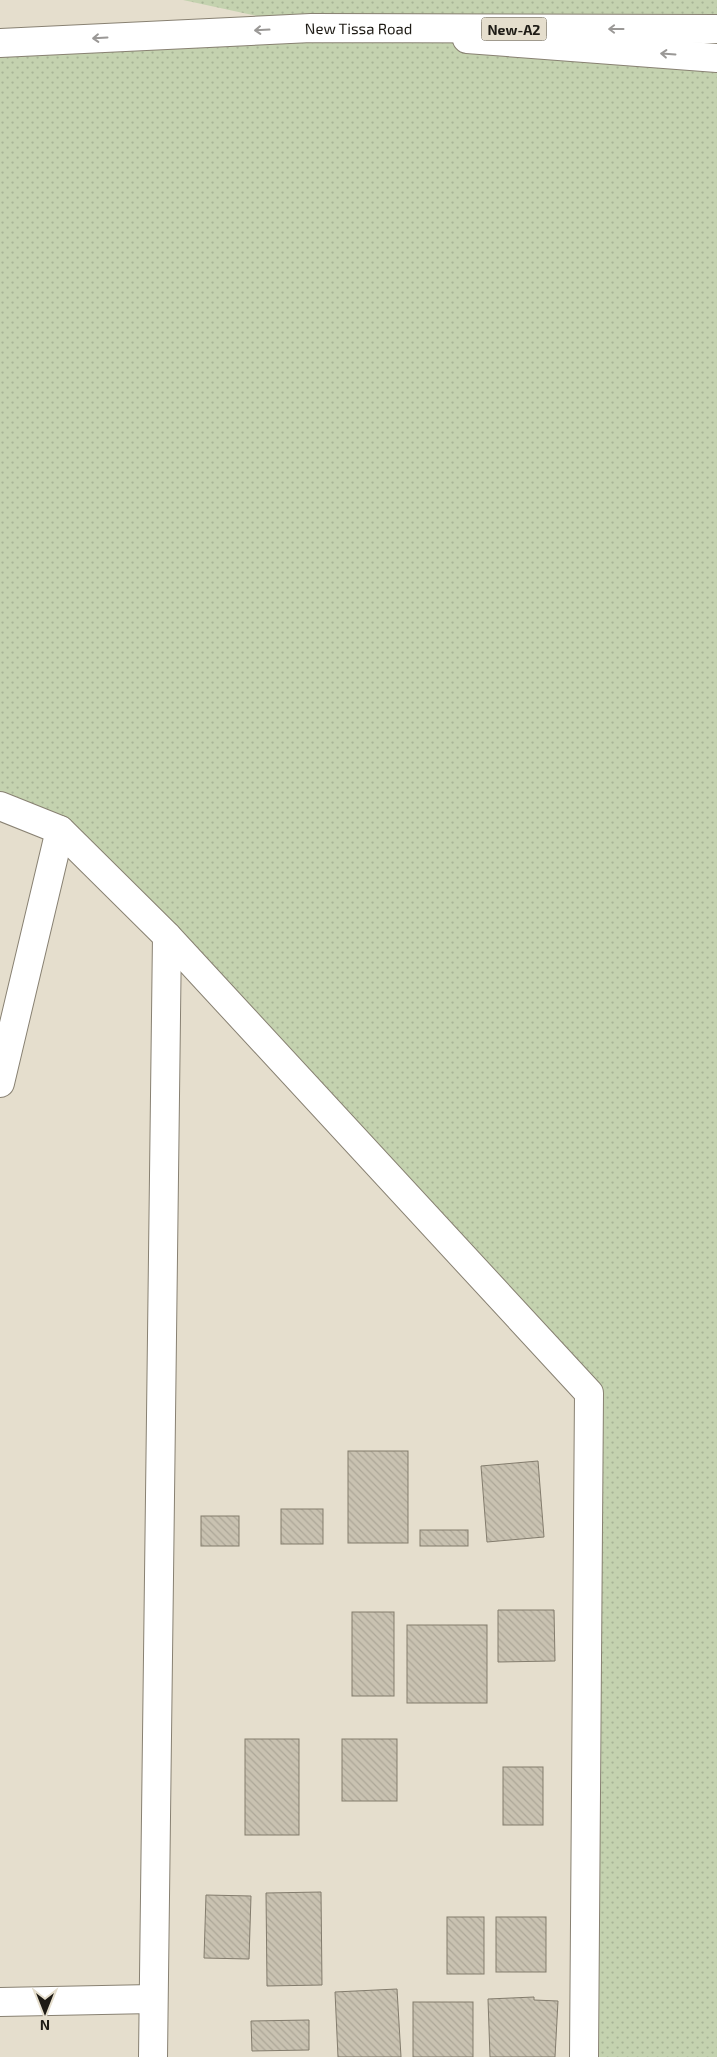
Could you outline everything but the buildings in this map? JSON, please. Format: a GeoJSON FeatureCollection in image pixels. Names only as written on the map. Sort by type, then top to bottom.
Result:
{"type":"FeatureCollection","features":[{"type":"Feature","properties":{"kind":"main road","name":"New Tissa Road"},"geometry":{"type":"LineString","coordinates":[[0,43],[311,28],[717,30]]}},
{"type":"Feature","properties":{"kind":"main road"},"geometry":{"type":"LineString","coordinates":[[311,28],[717,58]]}},
{"type":"Feature","properties":{"kind":"main road"},"geometry":{"type":"LineString","coordinates":[[0,806],[60,830],[167,936],[589,1393],[584,2057]]}},
{"type":"Feature","properties":{"kind":"main road"},"geometry":{"type":"LineString","coordinates":[[0,1083],[60,830]]}},
{"type":"Feature","properties":{"kind":"main road"},"geometry":{"type":"LineString","coordinates":[[153,2057],[167,936]]}},
{"type":"Feature","properties":{"kind":"main road"},"geometry":{"type":"LineString","coordinates":[[0,2002],[153,1999]]}},
{"type":"Feature","properties":{"kind":"green space"},"geometry":{"type":"Polygon","coordinates":[[[183,0],[717,0],[717,2057],[584,2057],[589,1393],[60,830],[0,806],[0,43],[308,27],[183,0]]]}}]}
